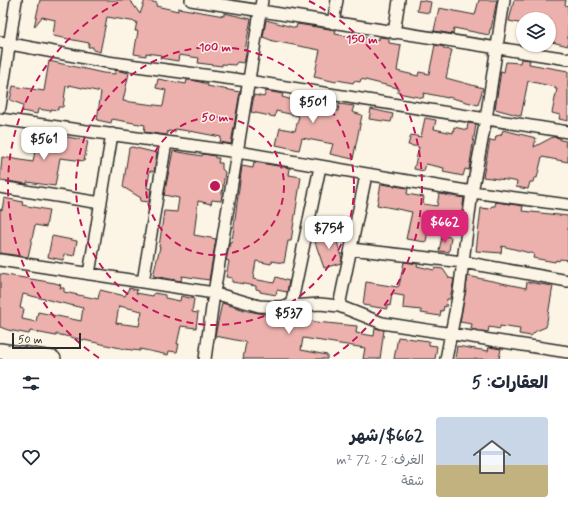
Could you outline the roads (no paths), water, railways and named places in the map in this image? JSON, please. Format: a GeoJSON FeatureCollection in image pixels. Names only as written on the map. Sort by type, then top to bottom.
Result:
{"type":"FeatureCollection","features":[{"type":"Feature","properties":{"kind":"main road"},"geometry":{"type":"LineString","coordinates":[[0,351],[53,359]]}},
{"type":"Feature","properties":{"kind":"street"},"geometry":{"type":"LineString","coordinates":[[0,107],[5,42],[16,0]]}},
{"type":"Feature","properties":{"kind":"street"},"geometry":{"type":"LineString","coordinates":[[191,0],[394,33],[568,59]]}},
{"type":"Feature","properties":{"kind":"street"},"geometry":{"type":"LineString","coordinates":[[204,359],[262,0]]}},
{"type":"Feature","properties":{"kind":"street"},"geometry":{"type":"LineString","coordinates":[[333,23],[337,0]]}},
{"type":"Feature","properties":{"kind":"street"},"geometry":{"type":"LineString","coordinates":[[394,33],[399,0]]}},
{"type":"Feature","properties":{"kind":"street"},"geometry":{"type":"LineString","coordinates":[[446,359],[463,262],[472,192],[486,119],[504,0]]}},
{"type":"Feature","properties":{"kind":"street"},"geometry":{"type":"LineString","coordinates":[[5,42],[107,62],[248,81],[568,132]]}},
{"type":"Feature","properties":{"kind":"street"},"geometry":{"type":"LineString","coordinates":[[0,119],[238,152],[366,175],[472,192],[568,205]]}},
{"type":"Feature","properties":{"kind":"street"},"geometry":{"type":"LineString","coordinates":[[89,274],[112,134]]}},
{"type":"Feature","properties":{"kind":"street"},"geometry":{"type":"LineString","coordinates":[[143,282],[166,142]]}},
{"type":"Feature","properties":{"kind":"street"},"geometry":{"type":"LineString","coordinates":[[291,306],[320,167]]}},
{"type":"Feature","properties":{"kind":"street"},"geometry":{"type":"LineString","coordinates":[[339,306],[366,175]]}},
{"type":"Feature","properties":{"kind":"street"},"geometry":{"type":"LineString","coordinates":[[0,187],[101,203]]}},
{"type":"Feature","properties":{"kind":"street"},"geometry":{"type":"LineString","coordinates":[[309,225],[354,230]]}},
{"type":"Feature","properties":{"kind":"street"},"geometry":{"type":"LineString","coordinates":[[350,250],[463,262],[568,281]]}},
{"type":"Feature","properties":{"kind":"street"},"geometry":{"type":"LineString","coordinates":[[0,260],[214,293],[259,306],[320,304],[339,306],[382,324],[450,333],[568,352]]}}]}
